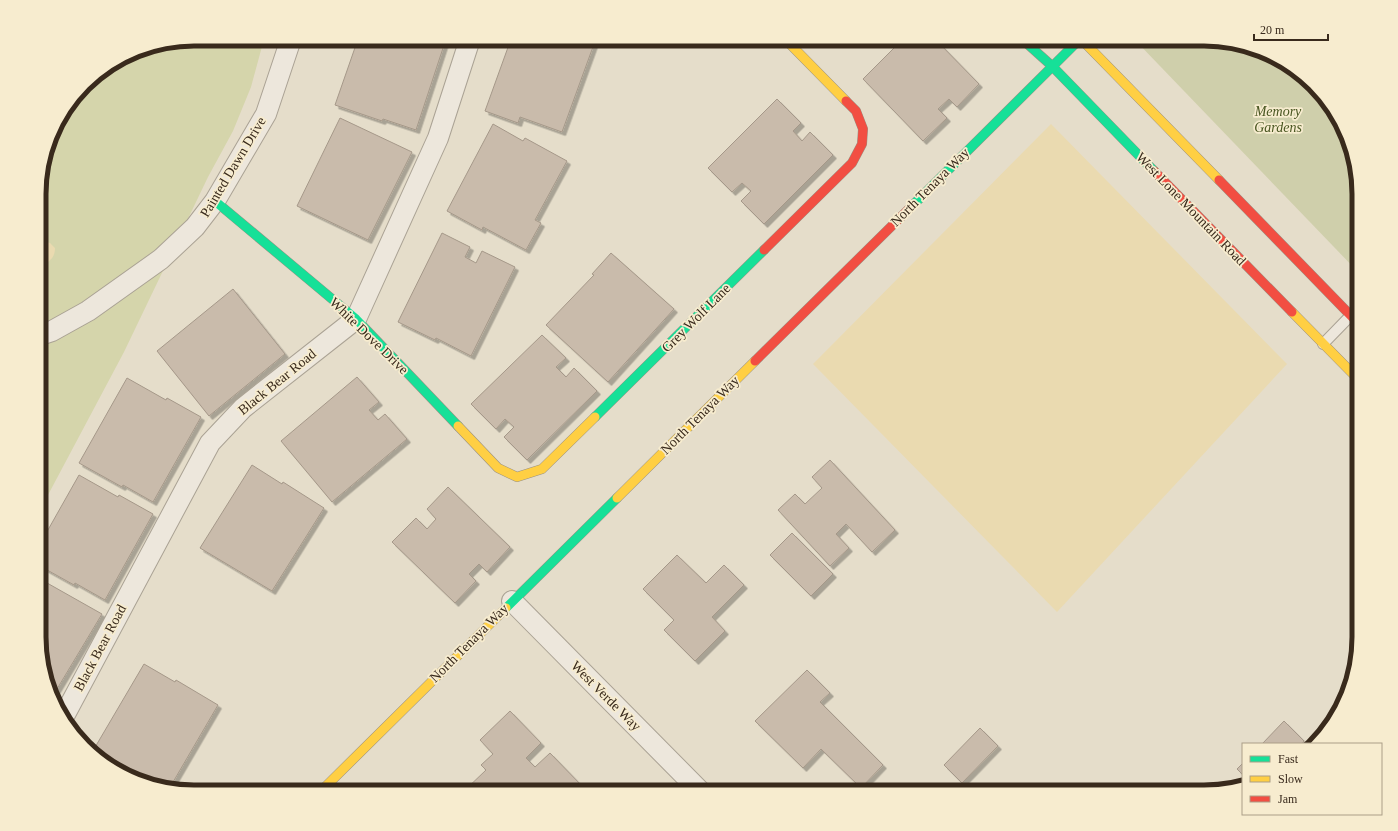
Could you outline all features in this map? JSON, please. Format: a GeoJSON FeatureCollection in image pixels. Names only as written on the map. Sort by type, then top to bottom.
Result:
{"type":"FeatureCollection","features":[{"type":"Feature","properties":{"kind":"street","name":"Painted Dawn Drive"},"geometry":{"type":"LineString","coordinates":[[46,332],[52,331],[88,311],[161,259],[195,227],[215,201],[266,114],[289,46]]}},
{"type":"Feature","properties":{"kind":"street","name":"Black Bear Road"},"geometry":{"type":"LineString","coordinates":[[66,712],[210,443],[243,408],[356,319],[438,138],[468,46]]}},
{"type":"Feature","properties":{"kind":"street","name":"Grey Wolf Lane"},"geometry":{"type":"LineString","coordinates":[[517,477],[542,469],[852,163],[862,144],[863,129],[856,111],[792,46]]}},
{"type":"Feature","properties":{"kind":"street","name":"West Lone Mountain Road"},"geometry":{"type":"LineString","coordinates":[[1030,46],[1052,66],[1352,373]]}},
{"type":"Feature","properties":{"kind":"street","name":"North Tenaya Way"},"geometry":{"type":"LineString","coordinates":[[327,785],[1073,46]]}},
{"type":"Feature","properties":{"kind":"street"},"geometry":{"type":"LineString","coordinates":[[1088,46],[1351,316]]}},
{"type":"Feature","properties":{"kind":"street","name":"White Dove Drive"},"geometry":{"type":"LineString","coordinates":[[215,201],[356,319],[498,468],[517,477]]}},
{"type":"Feature","properties":{"kind":"street","name":"West Verde Way"},"geometry":{"type":"LineString","coordinates":[[512,601],[693,785]]}},
{"type":"Feature","properties":{"kind":"lane"},"geometry":{"type":"LineString","coordinates":[[1323,344],[1351,316]]}},
{"type":"Feature","properties":{"kind":"green space"},"geometry":{"type":"Polygon","coordinates":[[[184,46],[262,46],[251,87],[233,131],[208,177],[124,352],[46,499],[46,184],[51,156],[61,128],[71,112],[89,89],[112,71],[137,57],[156,51],[184,46]]]}},
{"type":"Feature","properties":{"kind":"green space","name":"Memory Gardens"},"geometry":{"type":"Polygon","coordinates":[[[1141,46],[1214,46],[1242,51],[1270,61],[1286,71],[1309,89],[1327,112],[1337,128],[1347,156],[1352,184],[1352,266],[1141,46]]]}},
{"type":"Feature","properties":{"kind":"sand"},"geometry":{"type":"Polygon","coordinates":[[[1051,124],[1287,364],[1057,612],[813,364],[1051,124]]]}},
{"type":"Feature","properties":{"kind":"sand"},"geometry":{"type":"Polygon","coordinates":[[[46,242],[50,243],[55,248],[55,252],[46,263],[46,242]]]}},
{"type":"Feature","properties":{"kind":"building"},"geometry":{"type":"Polygon","coordinates":[[[356,46],[444,46],[416,130],[383,119],[382,121],[335,105],[356,46]]]}},
{"type":"Feature","properties":{"kind":"building"},"geometry":{"type":"Polygon","coordinates":[[[508,46],[593,46],[562,132],[520,117],[518,123],[485,111],[508,46]]]}},
{"type":"Feature","properties":{"kind":"building"},"geometry":{"type":"Polygon","coordinates":[[[896,46],[942,46],[979,84],[957,107],[949,99],[938,109],[947,118],[923,141],[863,79],[896,46]]]}},
{"type":"Feature","properties":{"kind":"building"},"geometry":{"type":"Polygon","coordinates":[[[777,99],[801,123],[793,131],[802,141],[810,132],[833,155],[764,224],[741,201],[751,191],[742,183],[732,192],[708,168],[777,99]]]}},
{"type":"Feature","properties":{"kind":"building"},"geometry":{"type":"Polygon","coordinates":[[[340,118],[412,152],[368,240],[297,206],[340,118]]]}},
{"type":"Feature","properties":{"kind":"building"},"geometry":{"type":"Polygon","coordinates":[[[493,124],[523,141],[525,138],[567,161],[535,220],[541,223],[526,250],[483,227],[482,230],[447,211],[493,124]]]}},
{"type":"Feature","properties":{"kind":"building"},"geometry":{"type":"Polygon","coordinates":[[[442,233],[470,247],[465,257],[476,263],[482,251],[515,267],[471,356],[436,338],[435,340],[398,322],[442,233]]]}},
{"type":"Feature","properties":{"kind":"building"},"geometry":{"type":"Polygon","coordinates":[[[611,253],[674,309],[608,382],[546,325],[594,275],[592,274],[611,253]]]}},
{"type":"Feature","properties":{"kind":"building"},"geometry":{"type":"Polygon","coordinates":[[[233,289],[285,354],[209,416],[157,351],[233,289]]]}},
{"type":"Feature","properties":{"kind":"building"},"geometry":{"type":"Polygon","coordinates":[[[542,335],[566,358],[556,367],[566,377],[574,368],[597,391],[527,460],[504,437],[514,427],[505,419],[496,429],[471,404],[542,335]]]}},
{"type":"Feature","properties":{"kind":"building"},"geometry":{"type":"Polygon","coordinates":[[[357,377],[379,402],[369,410],[378,420],[385,414],[407,439],[332,502],[281,441],[357,377]]]}},
{"type":"Feature","properties":{"kind":"building"},"geometry":{"type":"Polygon","coordinates":[[[127,378],[166,400],[167,398],[201,417],[153,502],[79,463],[127,378]]]}},
{"type":"Feature","properties":{"kind":"building"},"geometry":{"type":"Polygon","coordinates":[[[830,460],[895,530],[872,552],[846,524],[836,534],[849,548],[830,566],[778,510],[795,494],[805,504],[822,488],[812,477],[830,460]]]}},
{"type":"Feature","properties":{"kind":"building"},"geometry":{"type":"Polygon","coordinates":[[[252,465],[282,484],[283,482],[324,508],[272,591],[200,548],[252,465]]]}},
{"type":"Feature","properties":{"kind":"building"},"geometry":{"type":"Polygon","coordinates":[[[79,475],[118,497],[119,495],[153,514],[105,600],[75,583],[74,585],[46,569],[46,533],[79,475]]]}},
{"type":"Feature","properties":{"kind":"building"},"geometry":{"type":"Polygon","coordinates":[[[448,487],[510,547],[487,572],[479,564],[469,574],[476,581],[455,603],[392,542],[416,518],[427,529],[436,519],[427,509],[448,487]]]}},
{"type":"Feature","properties":{"kind":"building"},"geometry":{"type":"Polygon","coordinates":[[[792,533],[833,574],[811,596],[770,555],[792,533]]]}},
{"type":"Feature","properties":{"kind":"building"},"geometry":{"type":"Polygon","coordinates":[[[677,555],[706,583],[724,565],[744,585],[712,617],[725,631],[695,661],[664,630],[674,620],[643,589],[677,555]]]}},
{"type":"Feature","properties":{"kind":"building"},"geometry":{"type":"Polygon","coordinates":[[[46,582],[102,614],[56,691],[51,675],[46,647],[46,582]]]}},
{"type":"Feature","properties":{"kind":"building"},"geometry":{"type":"Polygon","coordinates":[[[144,664],[175,682],[176,680],[218,705],[172,783],[142,776],[107,756],[95,747],[144,664]]]}},
{"type":"Feature","properties":{"kind":"building"},"geometry":{"type":"Polygon","coordinates":[[[807,670],[830,693],[820,702],[883,765],[864,785],[858,785],[821,749],[803,768],[755,721],[807,670]]]}},
{"type":"Feature","properties":{"kind":"building"},"geometry":{"type":"Polygon","coordinates":[[[510,711],[541,743],[526,758],[535,767],[550,753],[581,785],[470,785],[486,770],[481,765],[493,754],[480,740],[510,711]]]}},
{"type":"Feature","properties":{"kind":"building"},"geometry":{"type":"Polygon","coordinates":[[[1284,721],[1304,741],[1303,743],[1263,743],[1284,721]]]}},
{"type":"Feature","properties":{"kind":"building"},"geometry":{"type":"Polygon","coordinates":[[[980,728],[998,746],[962,783],[944,765],[980,728]]]}},
{"type":"Feature","properties":{"kind":"building"},"geometry":{"type":"Polygon","coordinates":[[[1242,764],[1242,774],[1237,769],[1242,764]]]}},
{"type":"Feature","properties":{"kind":"traffic: fast"},"geometry":{"type":"LineString","coordinates":[[1030,46],[1052,66],[1154,171]]}},
{"type":"Feature","properties":{"kind":"traffic: fast"},"geometry":{"type":"LineString","coordinates":[[912,206],[1073,46]]}},
{"type":"Feature","properties":{"kind":"traffic: fast"},"geometry":{"type":"LineString","coordinates":[[215,201],[356,319],[458,426]]}},
{"type":"Feature","properties":{"kind":"traffic: fast"},"geometry":{"type":"LineString","coordinates":[[595,417],[764,250]]}},
{"type":"Feature","properties":{"kind":"traffic: fast"},"geometry":{"type":"LineString","coordinates":[[506,608],[617,498]]}},
{"type":"Feature","properties":{"kind":"traffic: slow"},"geometry":{"type":"LineString","coordinates":[[792,46],[846,101]]}},
{"type":"Feature","properties":{"kind":"traffic: slow"},"geometry":{"type":"LineString","coordinates":[[1088,46],[1219,180]]}},
{"type":"Feature","properties":{"kind":"traffic: slow"},"geometry":{"type":"LineString","coordinates":[[1292,312],[1352,373]]}},
{"type":"Feature","properties":{"kind":"traffic: slow"},"geometry":{"type":"LineString","coordinates":[[617,498],[755,361]]}},
{"type":"Feature","properties":{"kind":"traffic: slow"},"geometry":{"type":"LineString","coordinates":[[458,426],[498,468],[517,477],[542,469],[595,417]]}},
{"type":"Feature","properties":{"kind":"traffic: slow"},"geometry":{"type":"LineString","coordinates":[[327,785],[506,608]]}},
{"type":"Feature","properties":{"kind":"traffic: jam"},"geometry":{"type":"LineString","coordinates":[[764,250],[852,163],[862,144],[863,129],[856,111],[846,101]]}},
{"type":"Feature","properties":{"kind":"traffic: jam"},"geometry":{"type":"LineString","coordinates":[[1154,171],[1292,312]]}},
{"type":"Feature","properties":{"kind":"traffic: jam"},"geometry":{"type":"LineString","coordinates":[[1219,180],[1352,317]]}},
{"type":"Feature","properties":{"kind":"traffic: jam"},"geometry":{"type":"LineString","coordinates":[[755,361],[912,206]]}}]}
